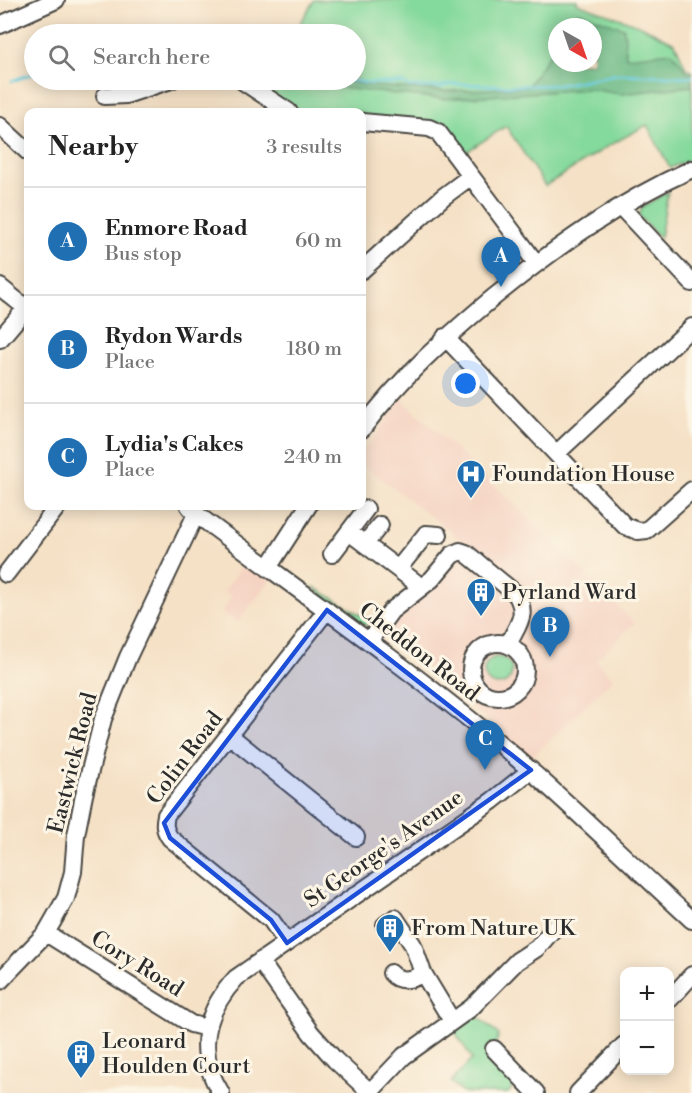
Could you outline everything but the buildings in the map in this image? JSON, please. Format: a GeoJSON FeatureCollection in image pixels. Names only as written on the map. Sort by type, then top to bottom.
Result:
{"type":"FeatureCollection","features":[{"type":"Feature","properties":{"kind":"street"},"geometry":{"type":"LineString","coordinates":[[0,25],[56,0]]}},
{"type":"Feature","properties":{"kind":"street"},"geometry":{"type":"LineString","coordinates":[[105,96],[126,96],[143,90]]}},
{"type":"Feature","properties":{"kind":"street"},"geometry":{"type":"LineString","coordinates":[[256,90],[283,108]]}},
{"type":"Feature","properties":{"kind":"street"},"geometry":{"type":"LineString","coordinates":[[366,122],[429,128],[438,132],[536,263]]}},
{"type":"Feature","properties":{"kind":"street"},"geometry":{"type":"LineString","coordinates":[[0,126],[24,148]]}},
{"type":"Feature","properties":{"kind":"street"},"geometry":{"type":"LineString","coordinates":[[366,424],[408,374],[445,337],[536,263],[621,207],[692,169]]}},
{"type":"Feature","properties":{"kind":"street"},"geometry":{"type":"LineString","coordinates":[[366,266],[435,204],[471,176]]}},
{"type":"Feature","properties":{"kind":"street"},"geometry":{"type":"LineString","coordinates":[[621,207],[692,283]]}},
{"type":"Feature","properties":{"kind":"street"},"geometry":{"type":"LineString","coordinates":[[0,287],[24,305]]}},
{"type":"Feature","properties":{"kind":"street"},"geometry":{"type":"LineString","coordinates":[[0,339],[24,311]]}},
{"type":"Feature","properties":{"kind":"street"},"geometry":{"type":"LineString","coordinates":[[557,453],[692,327]]}},
{"type":"Feature","properties":{"kind":"street"},"geometry":{"type":"LineString","coordinates":[[445,337],[625,526],[632,530],[646,530],[692,490]]}},
{"type":"Feature","properties":{"kind":"street"},"geometry":{"type":"LineString","coordinates":[[6,574],[55,510]]}},
{"type":"Feature","properties":{"kind":"street","name":"Cheddon Road"},"geometry":{"type":"LineString","coordinates":[[192,510],[369,641],[485,732],[531,770],[692,920]]}},
{"type":"Feature","properties":{"kind":"street","name":"Eastwick Road"},"geometry":{"type":"LineString","coordinates":[[0,981],[46,933],[60,911],[70,887],[84,795],[103,719],[192,510]]}},
{"type":"Feature","properties":{"kind":"street"},"geometry":{"type":"LineString","coordinates":[[268,568],[305,510]]}},
{"type":"Feature","properties":{"kind":"street"},"geometry":{"type":"LineString","coordinates":[[332,554],[365,510]]}},
{"type":"Feature","properties":{"kind":"street"},"geometry":{"type":"LineString","coordinates":[[365,544],[380,525]]}},
{"type":"Feature","properties":{"kind":"street"},"geometry":{"type":"LineString","coordinates":[[349,532],[419,588]]}},
{"type":"Feature","properties":{"kind":"street"},"geometry":{"type":"LineString","coordinates":[[398,569],[426,534],[439,535]]}},
{"type":"Feature","properties":{"kind":"street"},"geometry":{"type":"LineString","coordinates":[[369,641],[391,611],[432,579],[456,552],[466,553],[516,594],[521,602],[522,619],[508,645]]}},
{"type":"Feature","properties":{"kind":"street","name":"Colin Road"},"geometry":{"type":"LineString","coordinates":[[287,943],[271,920],[170,838],[165,831],[164,823],[166,815],[327,610]]}},
{"type":"Feature","properties":{"kind":"street"},"geometry":{"type":"LineString","coordinates":[[230,735],[356,837]]}},
{"type":"Feature","properties":{"kind":"street","name":"St George's Avenue"},"geometry":{"type":"LineString","coordinates":[[207,1028],[212,1011],[225,990],[236,978],[492,801],[531,770]]}},
{"type":"Feature","properties":{"kind":"street"},"geometry":{"type":"LineString","coordinates":[[390,922],[413,945],[423,973],[452,1021]]}},
{"type":"Feature","properties":{"kind":"street","name":"Cory Road"},"geometry":{"type":"LineString","coordinates":[[46,933],[191,1024],[207,1028]]}},
{"type":"Feature","properties":{"kind":"street"},"geometry":{"type":"LineString","coordinates":[[260,961],[311,1033],[335,1060],[370,1093],[404,1056],[471,1008],[517,961],[555,935]]}},
{"type":"Feature","properties":{"kind":"street"},"geometry":{"type":"LineString","coordinates":[[391,973],[403,980],[423,973]]}},
{"type":"Feature","properties":{"kind":"street"},"geometry":{"type":"LineString","coordinates":[[674,994],[692,975]]}},
{"type":"Feature","properties":{"kind":"street"},"geometry":{"type":"LineString","coordinates":[[207,1028],[206,1040],[211,1071],[221,1093]]}},
{"type":"Feature","properties":{"kind":"street"},"geometry":{"type":"LineString","coordinates":[[494,1049],[536,1093]]}},
{"type":"Feature","properties":{"kind":"street"},"geometry":{"type":"LineString","coordinates":[[578,1093],[620,1050]]}},
{"type":"Feature","properties":{"kind":"highlighted area"},"geometry":{"type":"Polygon","coordinates":[[[327,610],[531,770],[287,943],[271,920],[170,838],[164,823],[327,610]]]}},
{"type":"Feature","properties":{"kind":"shaded area"},"geometry":{"type":"Polygon","coordinates":[[[401,398],[523,512],[635,623],[596,660],[613,679],[532,757],[463,700],[387,631],[396,618],[439,583],[460,558],[471,551],[450,531],[366,467],[366,446],[374,439],[401,398]]]}},
{"type":"Feature","properties":{"kind":"shaded area"},"geometry":{"type":"Polygon","coordinates":[[[246,561],[271,579],[238,622],[222,613],[231,596],[224,591],[246,561]]]}},
{"type":"Feature","properties":{"kind":"green space"},"geometry":{"type":"Polygon","coordinates":[[[314,0],[577,0],[577,3],[641,26],[675,43],[686,68],[692,71],[692,159],[670,168],[647,125],[610,145],[545,186],[506,126],[463,154],[446,132],[366,119],[366,108],[293,108],[265,90],[366,90],[366,24],[300,24],[314,0]]]}},
{"type":"Feature","properties":{"kind":"green space"},"geometry":{"type":"Polygon","coordinates":[[[578,12],[595,18],[574,18],[578,12]]]}},
{"type":"Feature","properties":{"kind":"green space"},"geometry":{"type":"Polygon","coordinates":[[[602,20],[624,28],[626,57],[672,52],[688,73],[692,72],[692,86],[621,94],[589,89],[444,99],[358,90],[366,90],[366,85],[448,91],[527,87],[548,56],[548,72],[602,72],[602,20]]]}},
{"type":"Feature","properties":{"kind":"green space"},"geometry":{"type":"Polygon","coordinates":[[[668,192],[660,238],[639,216],[642,207],[668,192]]]}},
{"type":"Feature","properties":{"kind":"green space"},"geometry":{"type":"Polygon","coordinates":[[[314,587],[373,622],[365,625],[358,622],[316,591],[314,587]]]}},
{"type":"Feature","properties":{"kind":"green space"},"geometry":{"type":"Polygon","coordinates":[[[498,657],[508,661],[512,671],[508,681],[498,685],[488,681],[484,671],[488,661],[498,657]]]}},
{"type":"Feature","properties":{"kind":"green space"},"geometry":{"type":"Polygon","coordinates":[[[471,1011],[499,1035],[493,1050],[520,1080],[508,1093],[463,1093],[451,1082],[472,1059],[452,1027],[471,1011]]]}},
{"type":"Feature","properties":{"kind":"waterway"},"geometry":{"type":"LineString","coordinates":[[366,83],[402,83],[410,87],[439,87],[454,84],[513,86],[559,85],[617,74],[692,77]]}},
{"type":"Feature","properties":{"kind":"waterway"},"geometry":{"type":"LineString","coordinates":[[12,81],[24,77]]}},
{"type":"Feature","properties":{"kind":"place","name":"Enmore Road"},"geometry":{"type":"Point","coordinates":[501,287]}},
{"type":"Feature","properties":{"kind":"place","name":"Foundation House"},"geometry":{"type":"Point","coordinates":[471,500]}},
{"type":"Feature","properties":{"kind":"place","name":"Pyrland Ward"},"geometry":{"type":"Point","coordinates":[481,618]}},
{"type":"Feature","properties":{"kind":"place","name":"Rydon Wards"},"geometry":{"type":"Point","coordinates":[550,657]}},
{"type":"Feature","properties":{"kind":"place","name":"Lydia's Cakes"},"geometry":{"type":"Point","coordinates":[485,770]}},
{"type":"Feature","properties":{"kind":"place","name":"From Nature UK"},"geometry":{"type":"Point","coordinates":[390,954]}},
{"type":"Feature","properties":{"kind":"place","name":"Leonard Houlden Court"},"geometry":{"type":"Point","coordinates":[81,1080]}}]}
